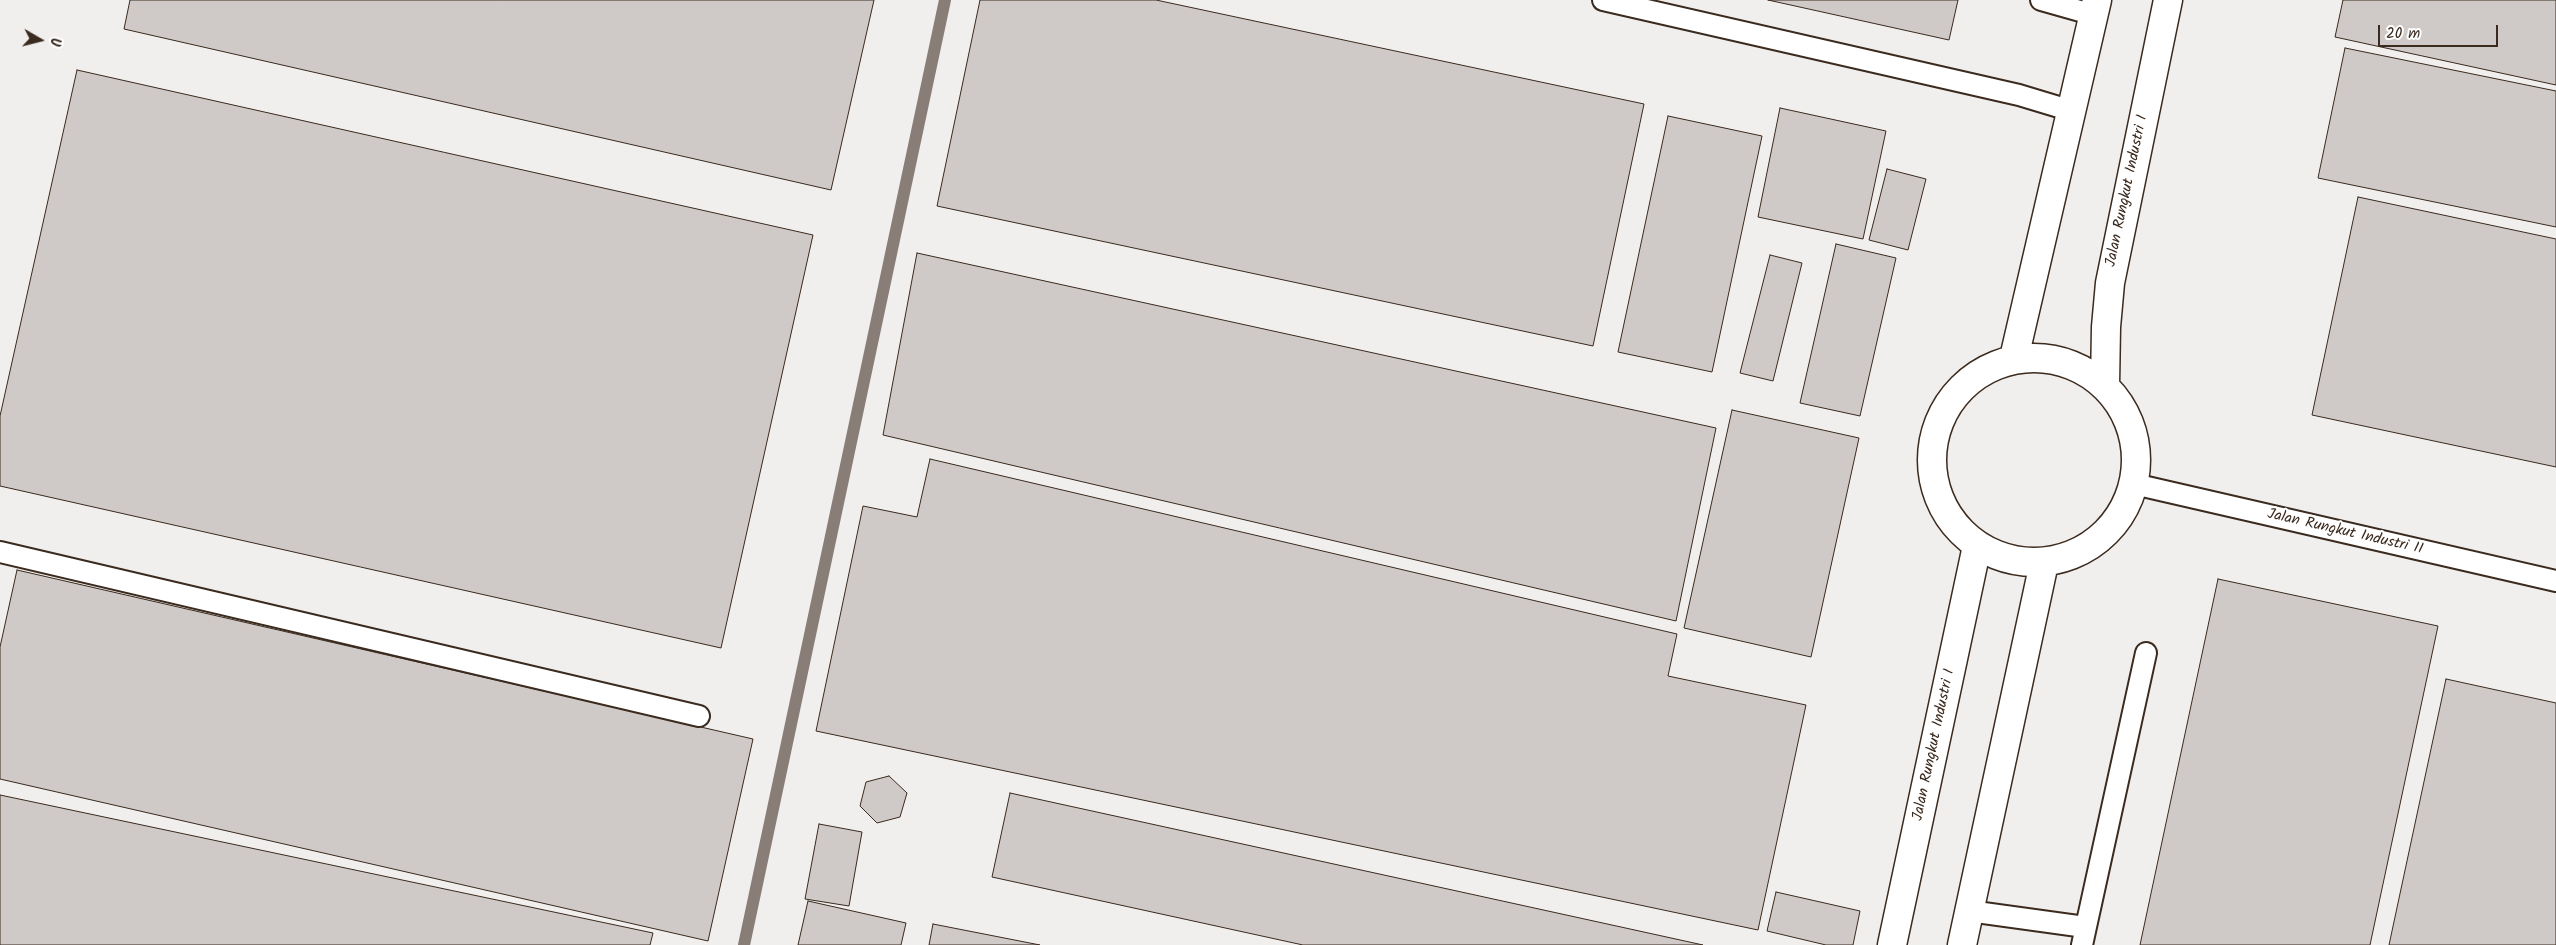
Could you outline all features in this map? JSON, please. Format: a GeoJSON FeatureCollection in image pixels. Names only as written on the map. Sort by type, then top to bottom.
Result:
{"type":"FeatureCollection","features":[{"type":"Feature","properties":{"kind":"street","name":"Jalan Rungkut Industri I"},"geometry":{"type":"LineString","coordinates":[[2105,385],[2106,327],[2110,283],[2168,0]]}},
{"type":"Feature","properties":{"kind":"street"},"geometry":{"type":"LineString","coordinates":[[2014,358],[2096,8]]}},
{"type":"Feature","properties":{"kind":"street"},"geometry":{"type":"LineString","coordinates":[[2046,356],[2077,366],[2105,385],[2126,414],[2136,448],[2134,484],[2121,514],[2101,538],[2074,555],[2044,563],[2009,560],[1977,546],[1948,518],[1933,480],[1933,440],[1948,403],[1977,374],[2014,358],[2046,356]]}},
{"type":"Feature","properties":{"kind":"street","name":"Jalan Rungkut Industri I"},"geometry":{"type":"LineString","coordinates":[[1892,945],[1977,546]]}},
{"type":"Feature","properties":{"kind":"street"},"geometry":{"type":"LineString","coordinates":[[1962,945],[2044,563]]}},
{"type":"Feature","properties":{"kind":"lane"},"geometry":{"type":"LineString","coordinates":[[1603,0],[2018,95],[2072,111]]}},
{"type":"Feature","properties":{"kind":"lane"},"geometry":{"type":"LineString","coordinates":[[2041,0],[2096,8]]}},
{"type":"Feature","properties":{"kind":"lane","name":"Jalan Rungkut Industri II"},"geometry":{"type":"LineString","coordinates":[[2134,484],[2556,581]]}},
{"type":"Feature","properties":{"kind":"lane"},"geometry":{"type":"LineString","coordinates":[[0,552],[699,716]]}},
{"type":"Feature","properties":{"kind":"lane"},"geometry":{"type":"LineString","coordinates":[[1969,911],[2084,936],[2146,653]]}},
{"type":"Feature","properties":{"kind":"shaded area"},"geometry":{"type":"Polygon","coordinates":[[[0,0],[2556,0],[2556,945],[0,945],[0,0]]]}},
{"type":"Feature","properties":{"kind":"building"},"geometry":{"type":"Polygon","coordinates":[[[130,0],[874,0],[831,190],[124,29],[130,0]]]}},
{"type":"Feature","properties":{"kind":"building"},"geometry":{"type":"Polygon","coordinates":[[[980,0],[1156,0],[1644,104],[1593,346],[937,206],[980,0]]]}},
{"type":"Feature","properties":{"kind":"building"},"geometry":{"type":"Polygon","coordinates":[[[1768,0],[1958,0],[1949,40],[1768,0]]]}},
{"type":"Feature","properties":{"kind":"building"},"geometry":{"type":"Polygon","coordinates":[[[2343,0],[2556,0],[2556,85],[2335,37],[2343,0]]]}},
{"type":"Feature","properties":{"kind":"building"},"geometry":{"type":"Polygon","coordinates":[[[2345,48],[2556,91],[2556,227],[2318,178],[2345,48]]]}},
{"type":"Feature","properties":{"kind":"building"},"geometry":{"type":"Polygon","coordinates":[[[77,70],[813,235],[721,648],[0,486],[0,416],[77,70]]]}},
{"type":"Feature","properties":{"kind":"building"},"geometry":{"type":"Polygon","coordinates":[[[1780,108],[1886,131],[1863,239],[1758,217],[1780,108]]]}},
{"type":"Feature","properties":{"kind":"building"},"geometry":{"type":"Polygon","coordinates":[[[1668,116],[1762,136],[1712,372],[1618,352],[1668,116]]]}},
{"type":"Feature","properties":{"kind":"building"},"geometry":{"type":"Polygon","coordinates":[[[1887,169],[1926,179],[1908,250],[1869,240],[1887,169]]]}},
{"type":"Feature","properties":{"kind":"building"},"geometry":{"type":"Polygon","coordinates":[[[2358,197],[2556,239],[2556,467],[2312,415],[2358,197]]]}},
{"type":"Feature","properties":{"kind":"building"},"geometry":{"type":"Polygon","coordinates":[[[1836,244],[1896,258],[1860,416],[1800,403],[1836,244]]]}},
{"type":"Feature","properties":{"kind":"building"},"geometry":{"type":"Polygon","coordinates":[[[917,253],[1716,428],[1676,621],[883,435],[917,253]]]}},
{"type":"Feature","properties":{"kind":"building"},"geometry":{"type":"Polygon","coordinates":[[[1770,255],[1802,263],[1773,381],[1740,373],[1770,255]]]}},
{"type":"Feature","properties":{"kind":"building"},"geometry":{"type":"Polygon","coordinates":[[[1732,410],[1859,438],[1811,657],[1684,628],[1732,410]]]}},
{"type":"Feature","properties":{"kind":"building"},"geometry":{"type":"Polygon","coordinates":[[[930,459],[1677,634],[1668,676],[1806,705],[1758,930],[816,731],[863,506],[917,517],[930,459]]]}},
{"type":"Feature","properties":{"kind":"building"},"geometry":{"type":"Polygon","coordinates":[[[17,570],[753,739],[708,941],[0,779],[0,647],[17,570]]]}},
{"type":"Feature","properties":{"kind":"building"},"geometry":{"type":"Polygon","coordinates":[[[2218,579],[2438,626],[2370,945],[2140,945],[2218,579]]]}},
{"type":"Feature","properties":{"kind":"building"},"geometry":{"type":"Polygon","coordinates":[[[2446,679],[2556,703],[2556,945],[2389,945],[2446,679]]]}},
{"type":"Feature","properties":{"kind":"building"},"geometry":{"type":"Polygon","coordinates":[[[889,776],[907,793],[900,817],[877,823],[860,806],[866,782],[889,776]]]}},
{"type":"Feature","properties":{"kind":"building"},"geometry":{"type":"Polygon","coordinates":[[[1010,793],[1703,945],[1303,945],[992,877],[1010,793]]]}},
{"type":"Feature","properties":{"kind":"building"},"geometry":{"type":"Polygon","coordinates":[[[0,795],[653,933],[650,945],[0,945],[0,795]]]}},
{"type":"Feature","properties":{"kind":"building"},"geometry":{"type":"Polygon","coordinates":[[[819,824],[862,832],[849,906],[805,899],[819,824]]]}},
{"type":"Feature","properties":{"kind":"building"},"geometry":{"type":"Polygon","coordinates":[[[1776,892],[1860,911],[1853,945],[1826,945],[1767,931],[1776,892]]]}},
{"type":"Feature","properties":{"kind":"building"},"geometry":{"type":"Polygon","coordinates":[[[808,901],[906,923],[901,945],[798,945],[808,901]]]}},
{"type":"Feature","properties":{"kind":"building"},"geometry":{"type":"Polygon","coordinates":[[[933,924],[1040,945],[929,945],[933,924]]]}},
{"type":"Feature","properties":{"kind":"waterway"},"geometry":{"type":"LineString","coordinates":[[744,945],[945,0]]}}]}
